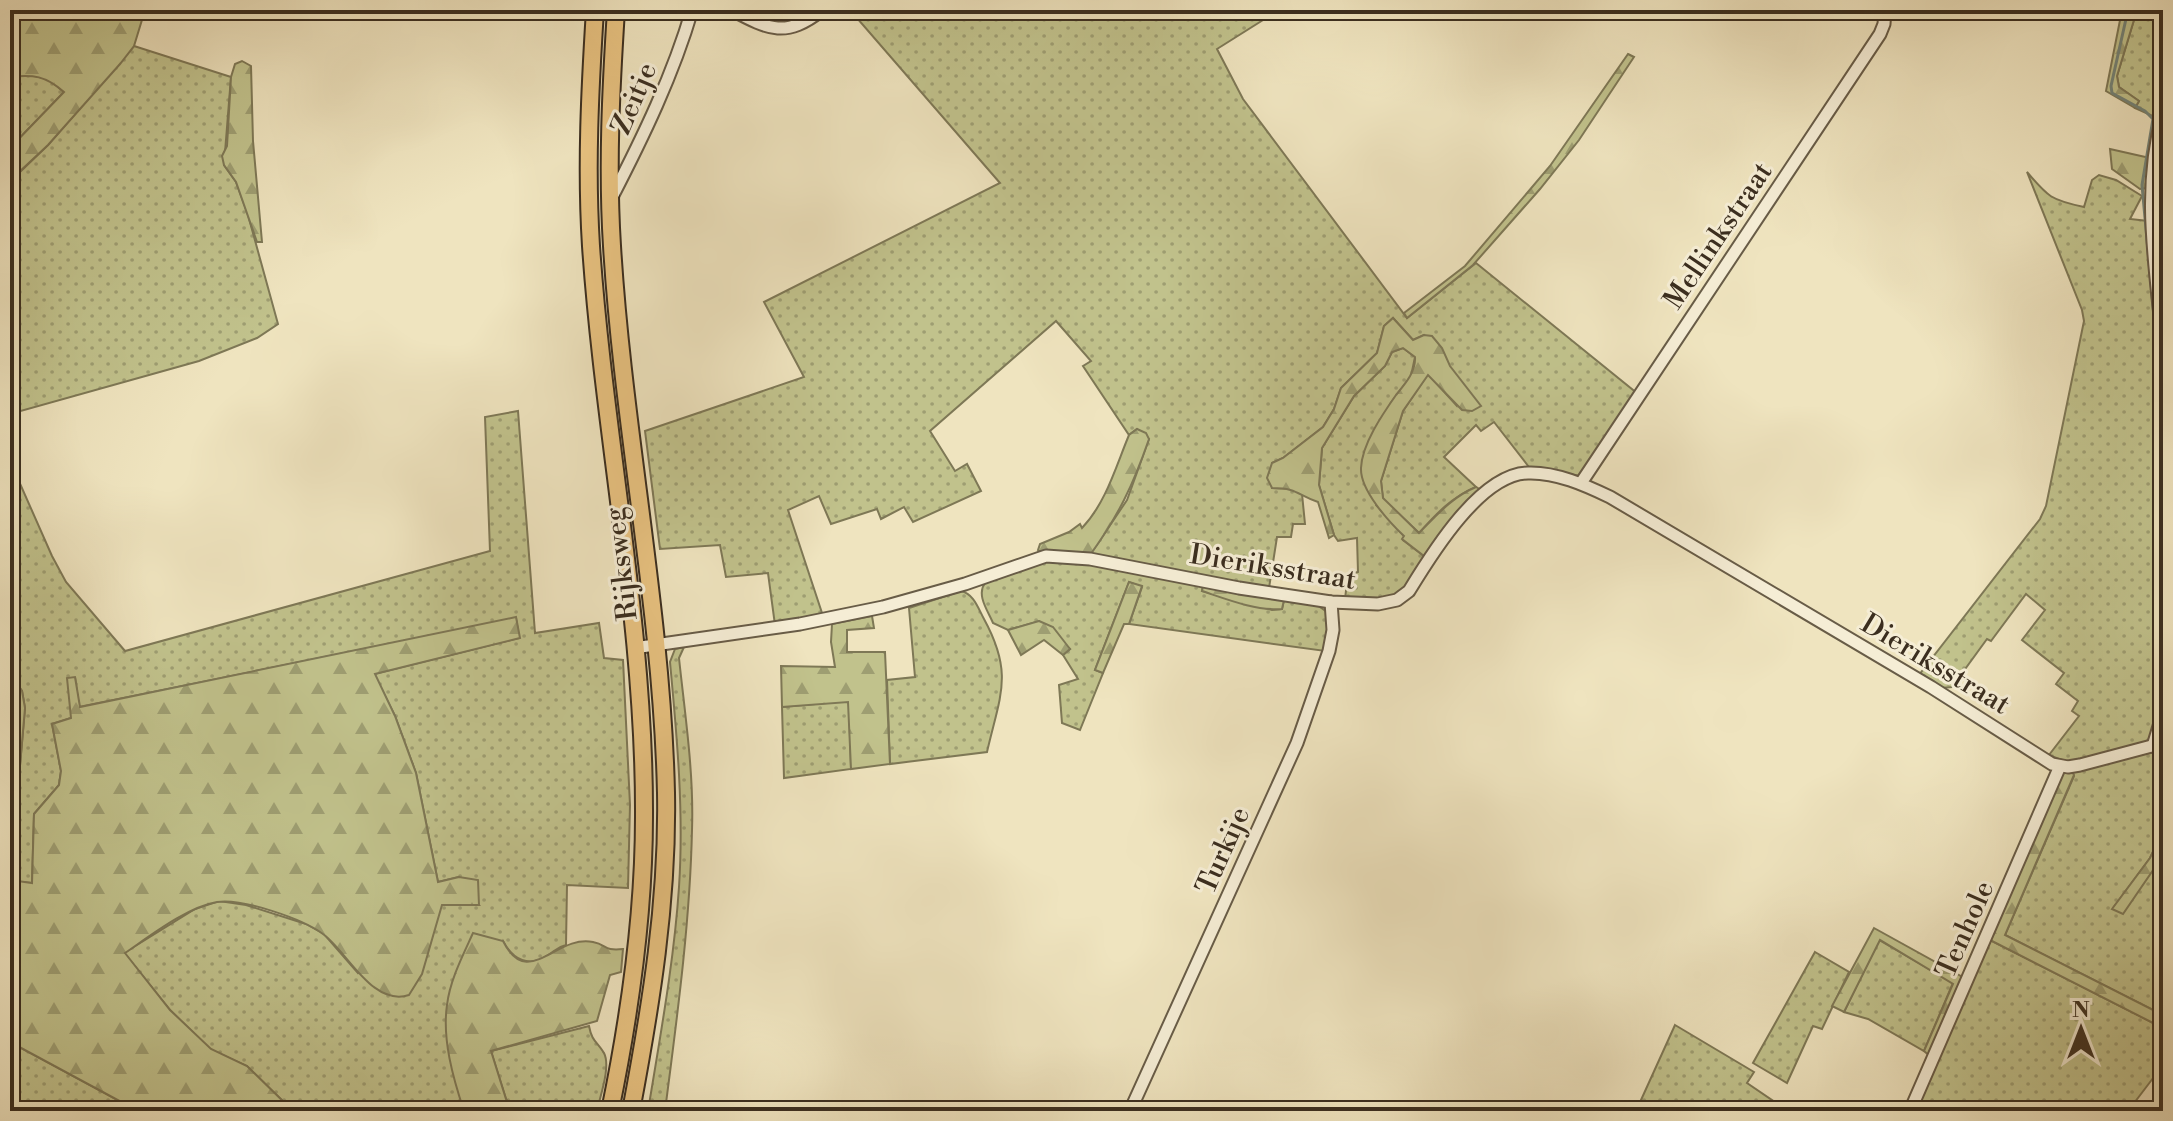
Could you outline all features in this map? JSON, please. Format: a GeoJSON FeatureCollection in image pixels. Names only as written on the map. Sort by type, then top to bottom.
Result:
{"type":"FeatureCollection","features":[{"type":"Feature","properties":{"kind":"highway","name":"Rijksweg"},"geometry":{"type":"LineString","coordinates":[[595,10],[588,149],[591,246],[634,648],[644,798],[642,890],[629,1004],[610,1111]]}},
{"type":"Feature","properties":{"kind":"highway","name":"Rijksweg"},"geometry":{"type":"LineString","coordinates":[[616,10],[611,90],[610,202],[622,357],[656,646],[665,784],[665,875],[657,967],[631,1111]]}},
{"type":"Feature","properties":{"kind":"street","name":"Zeitje"},"geometry":{"type":"LineString","coordinates":[[610,202],[681,47],[692,10]]}},
{"type":"Feature","properties":{"kind":"street"},"geometry":{"type":"LineString","coordinates":[[732,10],[776,30],[797,26],[822,10]]}},
{"type":"Feature","properties":{"kind":"street","name":"Mellinkstraat"},"geometry":{"type":"LineString","coordinates":[[1581,483],[1880,34],[1885,10]]}},
{"type":"Feature","properties":{"kind":"street"},"geometry":{"type":"LineString","coordinates":[[2163,113],[2153,160],[2150,195],[2163,347]]}},
{"type":"Feature","properties":{"kind":"street","name":"Dieriksstraat"},"geometry":{"type":"LineString","coordinates":[[634,648],[800,624],[883,607],[965,584],[1046,556],[1090,559],[1331,602],[1378,604],[1404,596],[1443,536],[1485,494],[1506,480],[1528,473],[1581,483],[1753,581],[2060,766]]}},
{"type":"Feature","properties":{"kind":"street","name":"Turkije"},"geometry":{"type":"LineString","coordinates":[[1130,1111],[1297,743],[1329,651],[1333,630],[1331,602]]}},
{"type":"Feature","properties":{"kind":"street"},"geometry":{"type":"LineString","coordinates":[[2060,766],[2080,765],[2158,744],[2163,713]]}},
{"type":"Feature","properties":{"kind":"street","name":"Tenhole"},"geometry":{"type":"LineString","coordinates":[[1910,1111],[2060,766]]}},
{"type":"Feature","properties":{"kind":"green space"},"geometry":{"type":"Polygon","coordinates":[[[10,10],[145,10],[134,46],[120,64],[48,145],[17,174],[10,168],[10,148],[64,92],[39,77],[10,77],[10,10]]]}},
{"type":"Feature","properties":{"kind":"green space"},"geometry":{"type":"Polygon","coordinates":[[[850,10],[976,10],[985,18],[993,10],[1279,10],[1217,49],[1243,99],[1407,318],[1476,263],[1638,394],[1580,476],[1529,467],[1494,422],[1481,431],[1476,425],[1444,457],[1476,487],[1452,501],[1419,533],[1383,499],[1381,481],[1403,411],[1428,374],[1456,405],[1449,366],[1441,350],[1424,335],[1413,340],[1393,318],[1384,326],[1377,353],[1341,388],[1334,409],[1323,427],[1272,463],[1272,488],[1297,489],[1302,494],[1305,524],[1293,524],[1291,537],[1277,537],[1269,588],[1090,555],[1127,500],[1149,439],[1137,429],[1129,435],[1083,366],[1091,361],[1056,321],[930,431],[955,471],[967,464],[981,491],[913,522],[904,507],[881,519],[877,509],[831,524],[819,496],[788,510],[823,616],[775,625],[768,573],[726,577],[720,545],[660,549],[645,431],[804,377],[764,302],[1000,183],[850,10]]]}},
{"type":"Feature","properties":{"kind":"green space"},"geometry":{"type":"Polygon","coordinates":[[[2122,10],[2137,10],[2117,76],[2119,87],[2139,101],[2135,108],[2106,91],[2122,10]]]}},
{"type":"Feature","properties":{"kind":"green space"},"geometry":{"type":"Polygon","coordinates":[[[2137,10],[2163,10],[2163,100],[2157,118],[2135,108],[2139,101],[2119,87],[2117,76],[2137,10]]]}},
{"type":"Feature","properties":{"kind":"green space"},"geometry":{"type":"Polygon","coordinates":[[[134,46],[231,77],[224,165],[236,182],[248,215],[278,324],[257,338],[199,361],[10,414],[10,168],[18,174],[48,145],[134,46]]]}},
{"type":"Feature","properties":{"kind":"green space"},"geometry":{"type":"Polygon","coordinates":[[[1628,54],[1634,57],[1579,140],[1540,189],[1473,265],[1407,318],[1404,313],[1465,266],[1550,166],[1628,54]]]}},
{"type":"Feature","properties":{"kind":"green space"},"geometry":{"type":"Polygon","coordinates":[[[242,61],[251,66],[253,141],[262,242],[257,242],[236,182],[224,165],[222,156],[227,146],[231,77],[235,64],[242,61]]]}},
{"type":"Feature","properties":{"kind":"green space"},"geometry":{"type":"Polygon","coordinates":[[[30,75],[48,79],[64,92],[10,148],[10,77],[30,75]]]}},
{"type":"Feature","properties":{"kind":"green space"},"geometry":{"type":"Polygon","coordinates":[[[2110,149],[2150,158],[2147,188],[2140,189],[2112,169],[2110,149]]]}},
{"type":"Feature","properties":{"kind":"green space"},"geometry":{"type":"Polygon","coordinates":[[[2027,172],[2051,196],[2084,207],[2092,180],[2099,175],[2116,180],[2142,196],[2130,219],[2148,221],[2163,371],[2163,701],[2159,720],[2152,737],[2142,745],[2069,763],[2049,755],[2079,716],[2072,711],[2078,701],[2056,684],[2064,673],[2022,640],[2045,610],[2026,594],[1991,641],[1987,639],[1952,687],[1941,688],[1919,675],[2040,519],[2046,506],[2084,321],[2027,172]]]}},
{"type":"Feature","properties":{"kind":"green space"},"geometry":{"type":"Polygon","coordinates":[[[1393,318],[1413,340],[1424,335],[1432,336],[1442,348],[1450,366],[1481,406],[1472,411],[1462,410],[1428,375],[1403,411],[1381,481],[1383,498],[1419,533],[1460,496],[1476,487],[1483,491],[1455,517],[1424,556],[1402,539],[1404,536],[1376,505],[1365,486],[1361,468],[1374,430],[1414,368],[1415,357],[1403,348],[1392,352],[1385,366],[1354,396],[1322,448],[1319,485],[1334,535],[1329,538],[1318,502],[1292,491],[1272,488],[1267,478],[1272,463],[1323,427],[1334,409],[1341,388],[1377,353],[1384,326],[1393,318]]]}},
{"type":"Feature","properties":{"kind":"green space"},"geometry":{"type":"Polygon","coordinates":[[[1403,348],[1415,357],[1411,376],[1390,404],[1376,505],[1404,536],[1403,540],[1424,556],[1409,583],[1395,596],[1345,599],[1348,574],[1358,572],[1357,538],[1338,541],[1334,535],[1319,485],[1322,448],[1354,396],[1385,366],[1392,352],[1403,348]]]}},
{"type":"Feature","properties":{"kind":"green space"},"geometry":{"type":"Polygon","coordinates":[[[518,411],[535,633],[599,623],[604,658],[623,660],[630,805],[628,888],[567,885],[566,945],[541,959],[522,960],[503,941],[451,1062],[464,1111],[293,1111],[247,1066],[211,1050],[170,1010],[124,953],[195,909],[219,901],[246,905],[306,924],[324,934],[358,973],[442,905],[479,905],[459,877],[438,882],[416,773],[395,716],[374,674],[519,638],[516,618],[79,707],[75,677],[71,718],[52,724],[61,771],[59,785],[34,814],[32,883],[10,881],[25,708],[22,691],[10,674],[10,461],[66,582],[125,651],[490,551],[485,417],[518,411]]]}},
{"type":"Feature","properties":{"kind":"green space"},"geometry":{"type":"Polygon","coordinates":[[[1137,429],[1146,433],[1149,439],[1143,456],[1117,513],[1090,555],[1038,550],[1040,544],[1080,524],[1082,528],[1110,484],[1129,435],[1137,429]]]}},
{"type":"Feature","properties":{"kind":"green space"},"geometry":{"type":"Polygon","coordinates":[[[1050,560],[1203,586],[1202,591],[1272,610],[1282,609],[1284,600],[1317,605],[1327,612],[1325,651],[1129,624],[1142,587],[1129,582],[1095,670],[1103,673],[1080,730],[1062,723],[1059,685],[1078,679],[1063,655],[1070,649],[1039,621],[1008,630],[993,623],[982,598],[985,583],[1050,560]]]}},
{"type":"Feature","properties":{"kind":"green space"},"geometry":{"type":"Polygon","coordinates":[[[1129,582],[1142,586],[1129,624],[1124,624],[1103,673],[1095,670],[1129,582]]]}},
{"type":"Feature","properties":{"kind":"green space"},"geometry":{"type":"Polygon","coordinates":[[[1203,586],[1284,600],[1282,609],[1241,604],[1202,591],[1203,586]]]}},
{"type":"Feature","properties":{"kind":"green space"},"geometry":{"type":"Polygon","coordinates":[[[961,591],[978,606],[993,638],[1002,670],[1000,699],[987,752],[890,764],[887,680],[915,677],[909,608],[961,591]]]}},
{"type":"Feature","properties":{"kind":"green space"},"geometry":{"type":"Polygon","coordinates":[[[872,616],[874,628],[847,630],[847,652],[885,652],[890,764],[851,769],[848,702],[782,707],[781,666],[835,667],[832,624],[872,616]]]}},
{"type":"Feature","properties":{"kind":"green space"},"geometry":{"type":"Polygon","coordinates":[[[516,617],[520,638],[375,674],[395,716],[416,773],[438,882],[459,877],[478,880],[479,905],[442,905],[422,974],[409,995],[396,997],[383,993],[314,928],[272,911],[241,903],[217,902],[193,910],[125,953],[170,1010],[211,1049],[247,1066],[293,1111],[138,1111],[10,1042],[10,880],[32,883],[34,814],[59,785],[61,771],[52,724],[71,718],[67,678],[75,677],[80,707],[516,617]]]}},
{"type":"Feature","properties":{"kind":"green space"},"geometry":{"type":"Polygon","coordinates":[[[1039,621],[1053,627],[1070,649],[1063,655],[1044,640],[1021,655],[1008,630],[1039,621]]]}},
{"type":"Feature","properties":{"kind":"green space"},"geometry":{"type":"Polygon","coordinates":[[[684,647],[679,658],[692,787],[689,900],[665,1111],[648,1111],[677,915],[680,803],[670,662],[675,649],[684,647]]]}},
{"type":"Feature","properties":{"kind":"green space"},"geometry":{"type":"Polygon","coordinates":[[[10,674],[22,691],[25,708],[10,880],[10,674]]]}},
{"type":"Feature","properties":{"kind":"green space"},"geometry":{"type":"Polygon","coordinates":[[[849,701],[851,769],[784,778],[782,707],[849,701]]]}},
{"type":"Feature","properties":{"kind":"green space"},"geometry":{"type":"Polygon","coordinates":[[[2151,752],[2163,757],[2163,831],[2150,858],[2113,908],[2163,861],[2163,1015],[2005,935],[2074,776],[2071,770],[2151,752]]]}},
{"type":"Feature","properties":{"kind":"green space"},"geometry":{"type":"Polygon","coordinates":[[[2063,769],[2071,770],[2074,775],[2005,935],[2163,1015],[2163,1028],[1990,940],[2063,769]]]}},
{"type":"Feature","properties":{"kind":"green space"},"geometry":{"type":"Polygon","coordinates":[[[2163,831],[2163,861],[2160,860],[2123,914],[2112,909],[2150,858],[2163,831]]]}},
{"type":"Feature","properties":{"kind":"green space"},"geometry":{"type":"Polygon","coordinates":[[[1874,928],[1966,979],[1931,1057],[1924,1051],[1953,984],[1880,940],[1844,1012],[1832,1006],[1874,928]]]}},
{"type":"Feature","properties":{"kind":"green space"},"geometry":{"type":"Polygon","coordinates":[[[473,933],[503,941],[522,961],[533,961],[580,942],[623,949],[621,972],[610,975],[597,1021],[491,1051],[506,1099],[514,1111],[464,1111],[452,1072],[447,1045],[447,1005],[454,977],[473,933]]]}},
{"type":"Feature","properties":{"kind":"green space"},"geometry":{"type":"Polygon","coordinates":[[[1879,940],[1953,983],[1924,1051],[1868,1019],[1844,1012],[1879,940]]]}},
{"type":"Feature","properties":{"kind":"green space"},"geometry":{"type":"Polygon","coordinates":[[[1990,940],[2163,1028],[2163,1065],[2128,1111],[1915,1111],[1990,940]]]}},
{"type":"Feature","properties":{"kind":"green space"},"geometry":{"type":"Polygon","coordinates":[[[1815,952],[1849,972],[1822,1029],[1813,1026],[1787,1083],[1753,1063],[1815,952]]]}},
{"type":"Feature","properties":{"kind":"green space"},"geometry":{"type":"Polygon","coordinates":[[[1675,1025],[1754,1072],[1747,1083],[1788,1111],[1636,1111],[1675,1025]]]}},
{"type":"Feature","properties":{"kind":"green space"},"geometry":{"type":"Polygon","coordinates":[[[589,1026],[606,1059],[606,1074],[597,1111],[514,1111],[506,1099],[491,1051],[589,1026]]]}},
{"type":"Feature","properties":{"kind":"green space"},"geometry":{"type":"Polygon","coordinates":[[[10,1042],[138,1111],[31,1111],[10,1103],[10,1042]]]}},
{"type":"Feature","properties":{"kind":"waterway"},"geometry":{"type":"LineString","coordinates":[[2128,10],[2111,86],[2112,93],[2145,111],[2153,119],[2142,185],[2163,414]]}},
{"type":"Feature","properties":{"kind":"waterway"},"geometry":{"type":"LineString","coordinates":[[10,681],[13,699],[10,709]]}}]}
